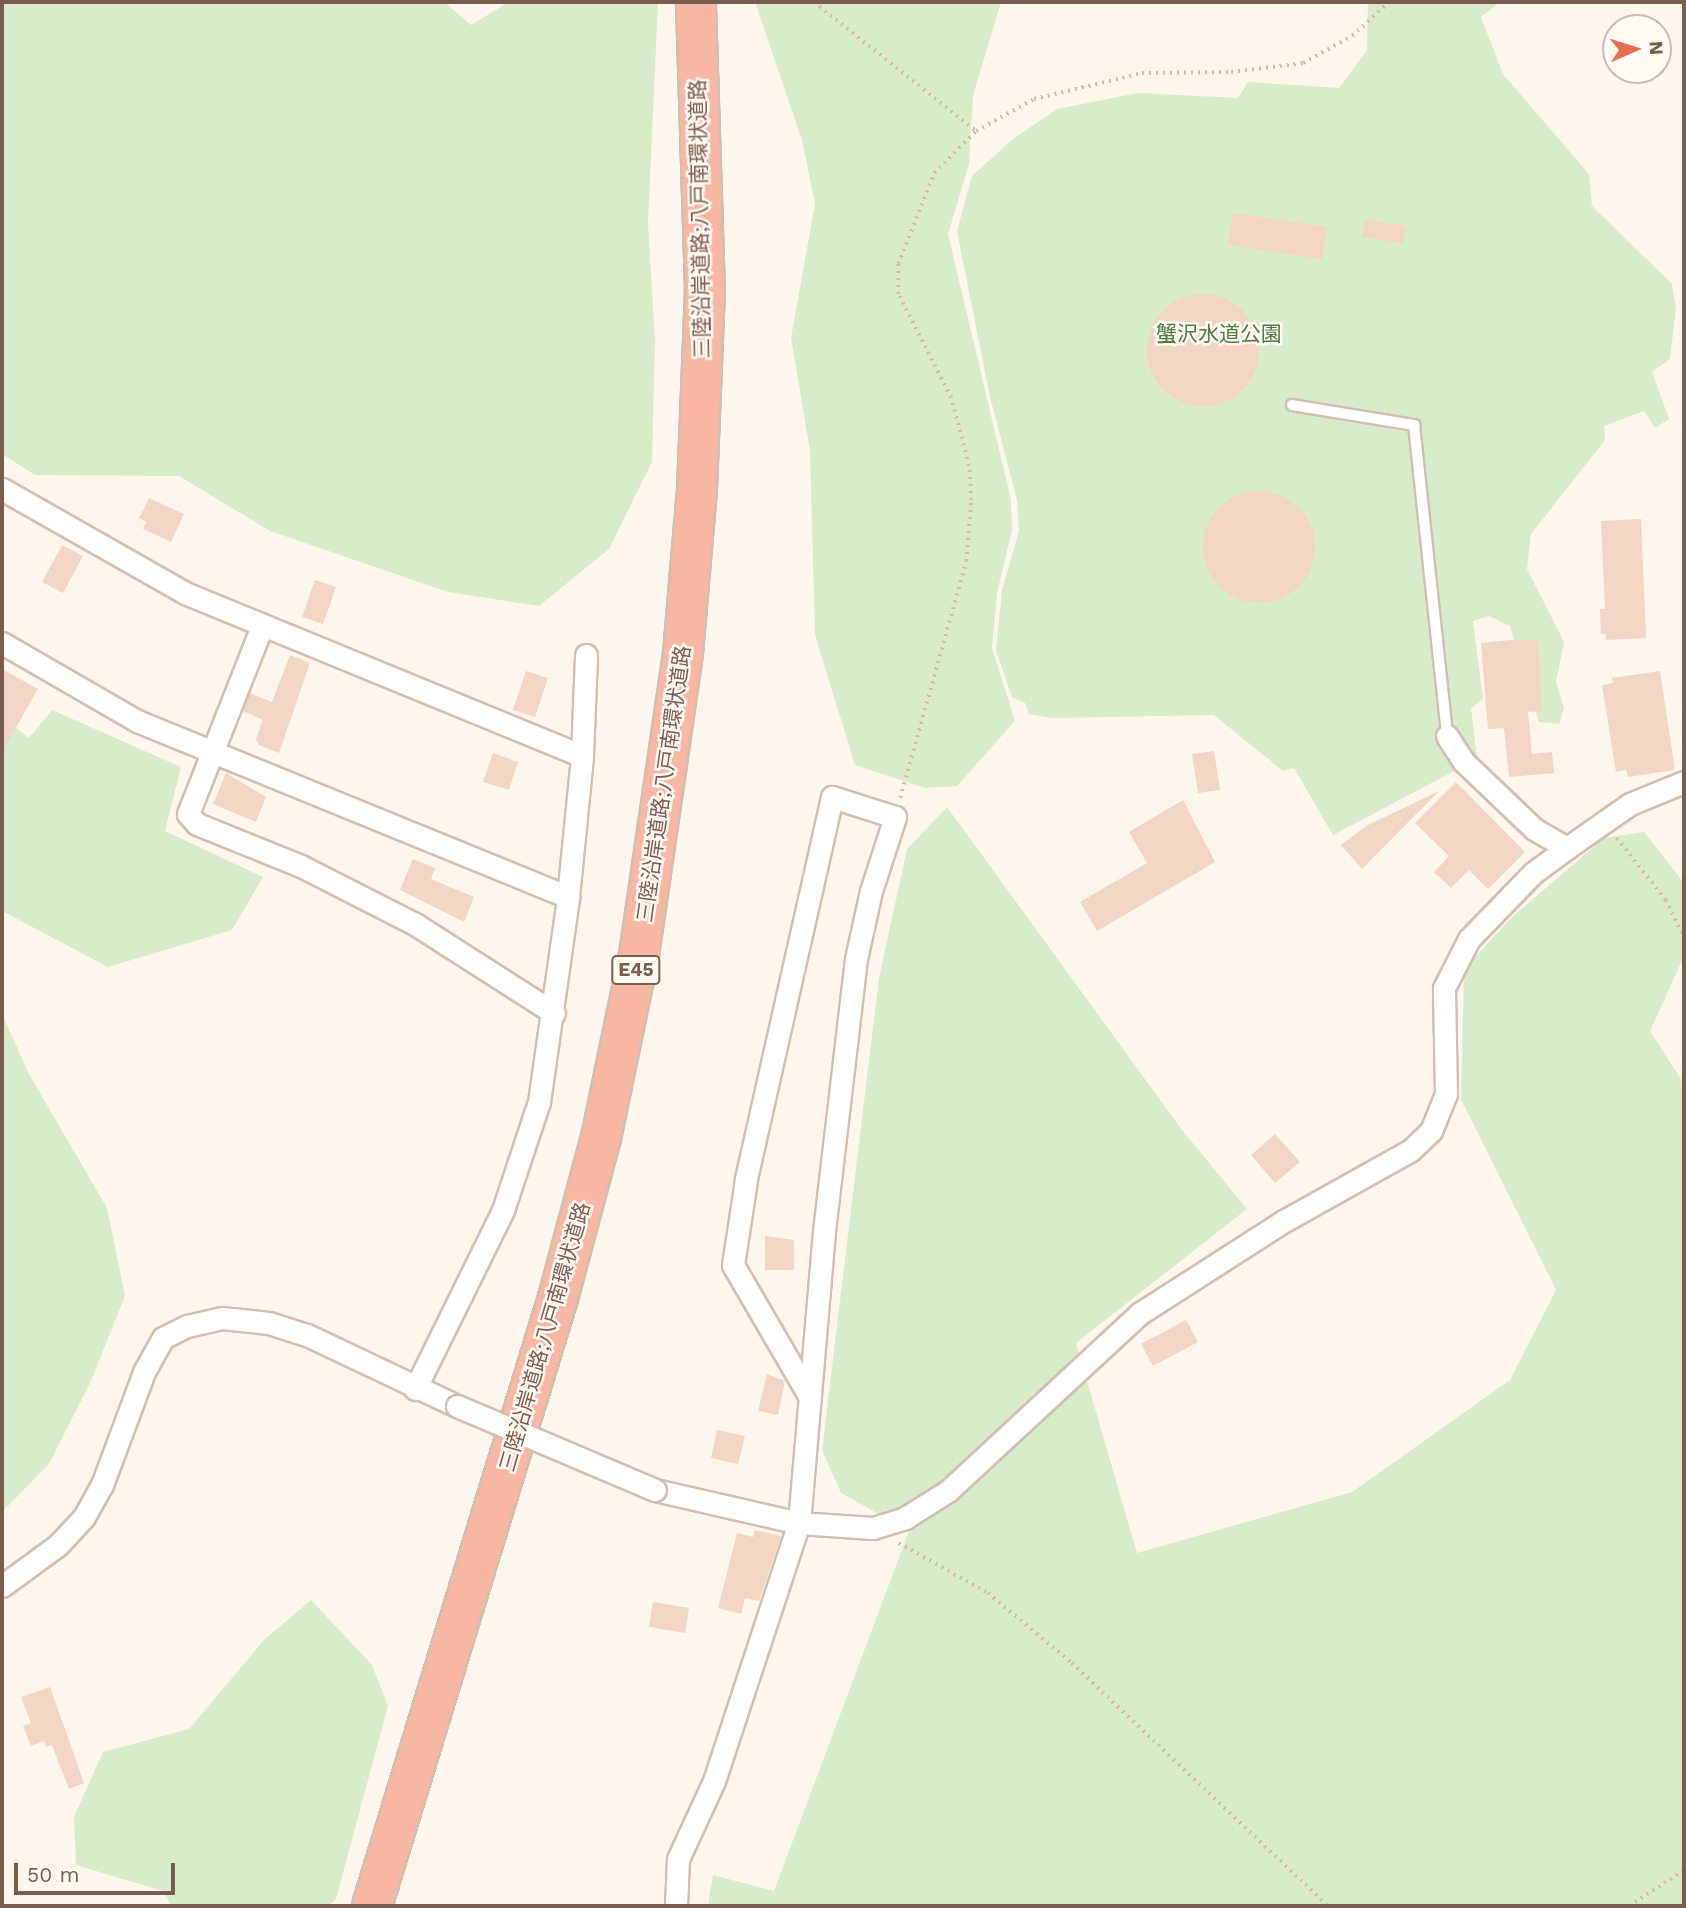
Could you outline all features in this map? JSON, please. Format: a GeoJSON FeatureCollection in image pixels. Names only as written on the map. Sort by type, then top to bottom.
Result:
{"type":"FeatureCollection","features":[{"type":"Feature","properties":{"kind":"highway","name":"三陸沿岸道路;八戸南環状道路"},"geometry":{"type":"LineString","coordinates":[[372,1906],[558,1298],[601,1138],[639,955],[683,653],[697,489],[705,292],[696,2]]}},
{"type":"Feature","properties":{"kind":"street"},"geometry":{"type":"LineString","coordinates":[[2,489],[185,593],[582,756]]}},
{"type":"Feature","properties":{"kind":"street"},"geometry":{"type":"LineString","coordinates":[[261,626],[188,814],[197,824],[301,866],[415,924],[554,1013]]}},
{"type":"Feature","properties":{"kind":"street"},"geometry":{"type":"LineString","coordinates":[[2,643],[137,721],[568,897]]}},
{"type":"Feature","properties":{"kind":"street"},"geometry":{"type":"LineString","coordinates":[[415,1389],[503,1210],[539,1102],[554,1013],[568,897],[582,756],[586,655]]}},
{"type":"Feature","properties":{"kind":"street"},"geometry":{"type":"LineString","coordinates":[[1447,736],[1464,762],[1534,829],[1567,848]]}},
{"type":"Feature","properties":{"kind":"street"},"geometry":{"type":"LineString","coordinates":[[2,1586],[58,1545],[84,1517],[102,1485],[145,1372],[163,1338],[222,1318],[269,1323],[307,1335],[415,1389],[654,1490],[799,1523],[873,1528],[905,1518],[948,1490],[1139,1314],[1284,1221],[1411,1150],[1431,1131],[1446,1094],[1444,988],[1454,964],[1488,920],[1533,873],[1630,804],[1684,782]]}},
{"type":"Feature","properties":{"kind":"street"},"geometry":{"type":"LineString","coordinates":[[676,1906],[678,1859],[713,1781],[799,1523],[808,1394],[856,959],[871,891],[894,817],[832,797],[746,1181],[733,1265],[808,1394]]}},
{"type":"Feature","properties":{"kind":"lane"},"geometry":{"type":"LineString","coordinates":[[1292,405],[1414,425],[1447,736]]}},
{"type":"Feature","properties":{"kind":"path"},"geometry":{"type":"LineString","coordinates":[[814,2],[976,131]]}},
{"type":"Feature","properties":{"kind":"path"},"geometry":{"type":"LineString","coordinates":[[894,817],[966,561],[971,500],[969,466],[951,398],[898,294],[898,264],[934,173],[976,131],[1034,99],[1142,73],[1231,72],[1303,63],[1352,36],[1389,2]]}},
{"type":"Feature","properties":{"kind":"path"},"geometry":{"type":"LineString","coordinates":[[1604,822],[1666,900],[1684,937]]}},
{"type":"Feature","properties":{"kind":"path"},"geometry":{"type":"LineString","coordinates":[[873,1528],[988,1593],[1072,1663],[1328,1906]]}},
{"type":"Feature","properties":{"kind":"path"},"geometry":{"type":"LineString","coordinates":[[1629,1906],[1684,1870]]}},
{"type":"Feature","properties":{"kind":"green space"},"geometry":{"type":"Polygon","coordinates":[[[2,2],[444,2],[471,25],[509,2],[658,2],[648,223],[655,340],[652,462],[609,549],[539,606],[448,592],[270,531],[179,476],[35,475],[2,454],[2,2]]]}},
{"type":"Feature","properties":{"kind":"green space"},"geometry":{"type":"Polygon","coordinates":[[[755,2],[1001,2],[973,96],[969,164],[948,234],[1011,500],[1012,530],[997,593],[992,648],[1015,721],[957,786],[925,788],[855,765],[815,635],[810,451],[791,338],[815,204],[802,140],[755,2]]]}},
{"type":"Feature","properties":{"kind":"green space","name":"蟹沢水道公園"},"geometry":{"type":"Polygon","coordinates":[[[1368,2],[1500,2],[1481,17],[1503,74],[1589,174],[1592,206],[1672,284],[1676,309],[1670,359],[1652,372],[1669,419],[1655,428],[1644,411],[1604,426],[1605,440],[1531,534],[1527,569],[1564,642],[1556,682],[1564,708],[1559,724],[1539,722],[1510,626],[1489,616],[1473,621],[1483,699],[1471,708],[1477,759],[1333,835],[1294,768],[1283,771],[1214,715],[1053,718],[1029,714],[1025,703],[1012,697],[996,651],[1002,590],[1019,531],[1017,500],[990,397],[957,231],[972,176],[1013,139],[1057,109],[1138,93],[1238,98],[1248,82],[1339,88],[1367,50],[1368,2]]]}},
{"type":"Feature","properties":{"kind":"green space"},"geometry":{"type":"Polygon","coordinates":[[[52,710],[181,767],[165,831],[263,877],[232,930],[108,967],[2,911],[2,717],[29,738],[52,710]]]}},
{"type":"Feature","properties":{"kind":"green space"},"geometry":{"type":"Polygon","coordinates":[[[947,807],[1182,1130],[1247,1209],[1076,1343],[1137,1553],[1352,1492],[1510,1380],[1556,1290],[1461,1099],[1464,969],[1511,918],[1604,838],[1644,832],[1684,883],[1684,956],[1650,1031],[1684,1084],[1684,1906],[708,1906],[713,1875],[774,1891],[909,1531],[841,1493],[822,1450],[879,978],[907,849],[947,807]]]}},
{"type":"Feature","properties":{"kind":"green space"},"geometry":{"type":"Polygon","coordinates":[[[2,1014],[29,1074],[107,1208],[125,1296],[90,1383],[49,1464],[2,1512],[2,1014]]]}},
{"type":"Feature","properties":{"kind":"green space"},"geometry":{"type":"Polygon","coordinates":[[[311,1600],[372,1665],[388,1706],[336,1899],[328,1906],[171,1906],[163,1891],[76,1865],[74,1817],[103,1752],[189,1729],[264,1640],[311,1600]]]}},
{"type":"Feature","properties":{"kind":"building"},"geometry":{"type":"Polygon","coordinates":[[[1233,213],[1327,227],[1322,259],[1228,245],[1233,213]]]}},
{"type":"Feature","properties":{"kind":"building"},"geometry":{"type":"Polygon","coordinates":[[[1365,220],[1405,226],[1403,243],[1362,237],[1365,220]]]}},
{"type":"Feature","properties":{"kind":"building"},"geometry":{"type":"Polygon","coordinates":[[[1203,294],[1224,299],[1242,311],[1254,329],[1259,350],[1254,371],[1242,389],[1224,401],[1203,406],[1182,401],[1164,389],[1152,371],[1147,350],[1152,329],[1164,311],[1182,299],[1203,294]]]}},
{"type":"Feature","properties":{"kind":"building"},"geometry":{"type":"Polygon","coordinates":[[[1259,491],[1280,496],[1298,508],[1310,526],[1315,547],[1310,568],[1298,586],[1280,598],[1259,603],[1238,598],[1220,586],[1208,568],[1203,547],[1208,526],[1220,508],[1238,496],[1259,491]]]}},
{"type":"Feature","properties":{"kind":"building"},"geometry":{"type":"Polygon","coordinates":[[[149,498],[184,514],[171,542],[143,529],[146,522],[139,518],[149,498]]]}},
{"type":"Feature","properties":{"kind":"building"},"geometry":{"type":"Polygon","coordinates":[[[1641,519],[1646,638],[1606,640],[1606,634],[1601,634],[1600,609],[1605,609],[1601,521],[1641,519]]]}},
{"type":"Feature","properties":{"kind":"building"},"geometry":{"type":"Polygon","coordinates":[[[62,545],[83,556],[63,593],[42,582],[62,545]]]}},
{"type":"Feature","properties":{"kind":"building"},"geometry":{"type":"Polygon","coordinates":[[[315,580],[336,587],[323,624],[302,617],[315,580]]]}},
{"type":"Feature","properties":{"kind":"building"},"geometry":{"type":"Polygon","coordinates":[[[1538,641],[1542,711],[1528,712],[1532,754],[1552,752],[1554,773],[1509,777],[1504,728],[1488,729],[1481,643],[1538,641]]]}},
{"type":"Feature","properties":{"kind":"building"},"geometry":{"type":"Polygon","coordinates":[[[290,655],[310,663],[279,753],[259,745],[256,739],[263,720],[243,711],[250,693],[272,702],[290,655]]]}},
{"type":"Feature","properties":{"kind":"building"},"geometry":{"type":"Polygon","coordinates":[[[2,669],[38,689],[2,752],[2,669]]]}},
{"type":"Feature","properties":{"kind":"building"},"geometry":{"type":"Polygon","coordinates":[[[526,671],[548,678],[535,717],[513,710],[526,671]]]}},
{"type":"Feature","properties":{"kind":"building"},"geometry":{"type":"Polygon","coordinates":[[[1660,671],[1675,770],[1628,777],[1626,770],[1616,772],[1602,685],[1613,683],[1612,678],[1660,671]]]}},
{"type":"Feature","properties":{"kind":"building"},"geometry":{"type":"Polygon","coordinates":[[[1214,751],[1220,790],[1198,793],[1192,754],[1214,751]]]}},
{"type":"Feature","properties":{"kind":"building"},"geometry":{"type":"Polygon","coordinates":[[[493,753],[518,762],[509,790],[483,782],[493,753]]]}},
{"type":"Feature","properties":{"kind":"building"},"geometry":{"type":"Polygon","coordinates":[[[226,773],[266,797],[256,822],[213,804],[226,773]]]}},
{"type":"Feature","properties":{"kind":"building"},"geometry":{"type":"Polygon","coordinates":[[[1456,782],[1525,852],[1488,889],[1469,870],[1451,888],[1434,872],[1449,856],[1415,823],[1456,782]]]}},
{"type":"Feature","properties":{"kind":"building"},"geometry":{"type":"Polygon","coordinates":[[[1439,791],[1362,869],[1341,845],[1366,826],[1439,791]]]}},
{"type":"Feature","properties":{"kind":"building"},"geometry":{"type":"Polygon","coordinates":[[[1183,800],[1215,862],[1097,931],[1080,902],[1147,863],[1129,832],[1183,800]]]}},
{"type":"Feature","properties":{"kind":"building"},"geometry":{"type":"Polygon","coordinates":[[[413,859],[435,868],[431,879],[474,897],[464,922],[400,890],[413,859]]]}},
{"type":"Feature","properties":{"kind":"building"},"geometry":{"type":"Polygon","coordinates":[[[1275,1134],[1300,1162],[1275,1183],[1251,1155],[1275,1134]]]}},
{"type":"Feature","properties":{"kind":"building"},"geometry":{"type":"Polygon","coordinates":[[[765,1236],[794,1240],[794,1270],[765,1270],[765,1236]]]}},
{"type":"Feature","properties":{"kind":"building"},"geometry":{"type":"Polygon","coordinates":[[[1186,1320],[1198,1342],[1153,1366],[1141,1344],[1186,1320]]]}},
{"type":"Feature","properties":{"kind":"building"},"geometry":{"type":"Polygon","coordinates":[[[767,1374],[785,1381],[778,1415],[758,1411],[767,1374]]]}},
{"type":"Feature","properties":{"kind":"building"},"geometry":{"type":"Polygon","coordinates":[[[717,1430],[745,1436],[738,1464],[711,1458],[717,1430]]]}},
{"type":"Feature","properties":{"kind":"building"},"geometry":{"type":"Polygon","coordinates":[[[755,1530],[781,1536],[759,1601],[745,1598],[741,1614],[718,1608],[737,1533],[753,1537],[755,1530]]]}},
{"type":"Feature","properties":{"kind":"building"},"geometry":{"type":"Polygon","coordinates":[[[653,1602],[689,1608],[685,1633],[649,1627],[653,1602]]]}},
{"type":"Feature","properties":{"kind":"building"},"geometry":{"type":"Polygon","coordinates":[[[50,1687],[84,1783],[69,1789],[52,1745],[46,1747],[44,1741],[31,1746],[23,1726],[31,1723],[21,1697],[50,1687]]]}}]}
